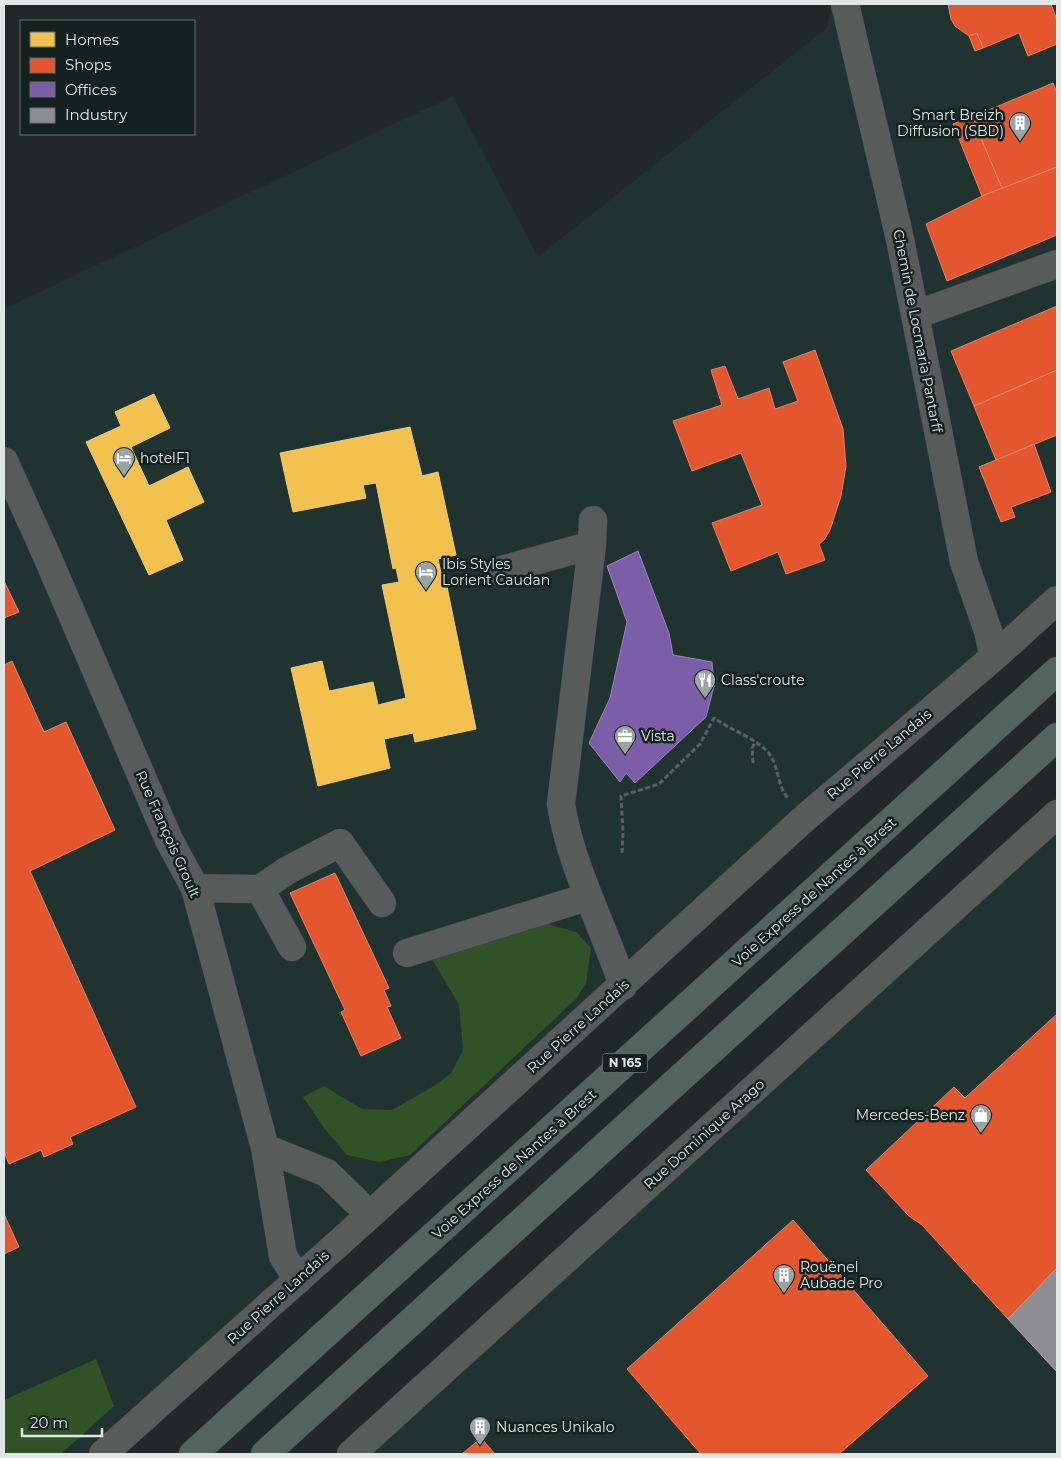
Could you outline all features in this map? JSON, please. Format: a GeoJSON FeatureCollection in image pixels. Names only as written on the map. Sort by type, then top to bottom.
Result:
{"type":"FeatureCollection","features":[{"type":"Feature","properties":{"kind":"highway","name":"Voie Express de Nantes à Brest"},"geometry":{"type":"LineString","coordinates":[[193,1454],[1057,671]]}},
{"type":"Feature","properties":{"kind":"highway"},"geometry":{"type":"LineString","coordinates":[[265,1454],[1057,736]]}},
{"type":"Feature","properties":{"kind":"street","name":"Chemin de Locmaria Pantarff"},"geometry":{"type":"LineString","coordinates":[[845,4],[900,239],[964,562],[988,631],[994,657]]}},
{"type":"Feature","properties":{"kind":"street"},"geometry":{"type":"LineString","coordinates":[[915,315],[1057,264]]}},
{"type":"Feature","properties":{"kind":"street","name":"Rue François Groult"},"geometry":{"type":"LineString","coordinates":[[5,466],[46,554],[169,840],[195,888],[265,1148],[283,1256],[298,1280]]}},
{"type":"Feature","properties":{"kind":"street"},"geometry":{"type":"LineString","coordinates":[[498,571],[593,532],[561,804],[565,830],[587,897],[622,986]]}},
{"type":"Feature","properties":{"kind":"street","name":"Rue Pierre Landais"},"geometry":{"type":"LineString","coordinates":[[103,1454],[298,1280],[806,817],[994,657],[1057,600]]}},
{"type":"Feature","properties":{"kind":"street","name":"Rue Dominique Arago"},"geometry":{"type":"LineString","coordinates":[[351,1454],[1057,814]]}},
{"type":"Feature","properties":{"kind":"street"},"geometry":{"type":"LineString","coordinates":[[195,888],[260,888],[288,870],[340,843],[382,903]]}},
{"type":"Feature","properties":{"kind":"street"},"geometry":{"type":"LineString","coordinates":[[260,888],[292,947]]}},
{"type":"Feature","properties":{"kind":"street"},"geometry":{"type":"LineString","coordinates":[[407,953],[587,897]]}},
{"type":"Feature","properties":{"kind":"street"},"geometry":{"type":"LineString","coordinates":[[265,1148],[327,1173],[370,1214]]}},
{"type":"Feature","properties":{"kind":"path"},"geometry":{"type":"LineString","coordinates":[[622,853],[624,833],[621,796],[659,784],[700,744],[714,718],[760,745],[770,756],[785,794],[806,817]]}},
{"type":"Feature","properties":{"kind":"path"},"geometry":{"type":"LineString","coordinates":[[753,763],[752,748],[755,742]]}},
{"type":"Feature","properties":{"kind":"shaded area"},"geometry":{"type":"Polygon","coordinates":[[[832,4],[1057,4],[1057,600],[103,1454],[4,1454],[4,309],[453,96],[538,257],[827,28],[832,4]]]}},
{"type":"Feature","properties":{"kind":"shaded area"},"geometry":{"type":"Polygon","coordinates":[[[1057,814],[1057,1454],[351,1454],[1057,814]]]}},
{"type":"Feature","properties":{"kind":"green space"},"geometry":{"type":"Polygon","coordinates":[[[544,923],[576,932],[591,948],[586,983],[577,998],[410,1155],[379,1162],[347,1155],[324,1128],[303,1097],[324,1086],[362,1109],[392,1110],[434,1086],[451,1073],[463,1050],[459,1005],[429,954],[544,923]]]}},
{"type":"Feature","properties":{"kind":"green space"},"geometry":{"type":"Polygon","coordinates":[[[96,1359],[114,1406],[61,1454],[4,1454],[4,1400],[96,1359]]]}},
{"type":"Feature","properties":{"kind":"building: Homes","name":"hotelF1"},"geometry":{"type":"Polygon","coordinates":[[[154,394],[170,428],[131,447],[149,486],[188,467],[204,502],[166,520],[183,560],[149,575],[86,442],[121,426],[115,412],[154,394]]]}},
{"type":"Feature","properties":{"kind":"building: Homes"},"geometry":{"type":"Polygon","coordinates":[[[410,427],[422,476],[438,472],[456,555],[438,559],[441,573],[444,572],[476,729],[415,742],[413,733],[384,739],[390,768],[318,786],[291,668],[322,661],[329,691],[373,682],[378,705],[406,698],[382,585],[399,582],[396,568],[393,569],[376,483],[363,485],[366,498],[293,512],[280,453],[410,427]]]}},
{"type":"Feature","properties":{"kind":"building: Shops"},"geometry":{"type":"Polygon","coordinates":[[[948,4],[1051,4],[1057,20],[1057,44],[1028,56],[1019,33],[983,48],[977,33],[969,36],[955,26],[951,19],[948,4]]]}},
{"type":"Feature","properties":{"kind":"building: Shops"},"geometry":{"type":"Polygon","coordinates":[[[977,33],[983,48],[975,51],[969,36],[977,33]]]}},
{"type":"Feature","properties":{"kind":"building: Shops","name":"Smart Breizh Diffusion (SBD)"},"geometry":{"type":"Polygon","coordinates":[[[1053,83],[1057,93],[1057,167],[1002,188],[972,117],[1053,83]]]}},
{"type":"Feature","properties":{"kind":"building: Shops"},"geometry":{"type":"Polygon","coordinates":[[[972,117],[1002,188],[982,196],[953,124],[972,117]]]}},
{"type":"Feature","properties":{"kind":"building: Shops"},"geometry":{"type":"Polygon","coordinates":[[[1057,167],[1057,235],[947,281],[926,224],[982,196],[1057,167]]]}},
{"type":"Feature","properties":{"kind":"building: Shops"},"geometry":{"type":"Polygon","coordinates":[[[1057,306],[1057,370],[974,406],[951,351],[1057,306]]]}},
{"type":"Feature","properties":{"kind":"building: Shops"},"geometry":{"type":"Polygon","coordinates":[[[815,350],[843,429],[846,466],[841,496],[830,530],[819,544],[825,560],[786,574],[778,552],[731,571],[712,523],[762,505],[741,453],[692,471],[673,421],[722,405],[711,370],[725,366],[738,399],[769,388],[775,409],[798,401],[783,362],[815,350]]]}},
{"type":"Feature","properties":{"kind":"building: Shops"},"geometry":{"type":"Polygon","coordinates":[[[1057,370],[1057,435],[996,460],[974,406],[1057,370]]]}},
{"type":"Feature","properties":{"kind":"building: Shops"},"geometry":{"type":"Polygon","coordinates":[[[1034,444],[1051,492],[1011,507],[1015,517],[1001,522],[979,467],[1034,444]]]}},
{"type":"Feature","properties":{"kind":"building: Shops"},"geometry":{"type":"Polygon","coordinates":[[[4,581],[19,612],[4,618],[4,581]]]}},
{"type":"Feature","properties":{"kind":"building: Shops"},"geometry":{"type":"Polygon","coordinates":[[[12,661],[44,732],[66,722],[115,830],[30,871],[136,1107],[70,1137],[73,1144],[44,1157],[41,1150],[9,1164],[4,1152],[4,665],[12,661]]]}},
{"type":"Feature","properties":{"kind":"building: Shops"},"geometry":{"type":"Polygon","coordinates":[[[335,873],[389,988],[384,990],[391,1006],[387,1007],[401,1038],[361,1056],[341,1012],[345,1010],[290,893],[335,873]]]}},
{"type":"Feature","properties":{"kind":"building: Shops","name":"Mercedes-Benz"},"geometry":{"type":"Polygon","coordinates":[[[1057,1014],[1057,1268],[1008,1319],[922,1225],[909,1216],[866,1170],[954,1087],[965,1098],[1057,1014]]]}},
{"type":"Feature","properties":{"kind":"building: Shops"},"geometry":{"type":"Polygon","coordinates":[[[4,1214],[19,1247],[4,1254],[4,1214]]]}},
{"type":"Feature","properties":{"kind":"building: Shops","name":"Rouënel Aubade Pro"},"geometry":{"type":"Polygon","coordinates":[[[793,1220],[928,1376],[839,1454],[701,1454],[627,1369],[793,1220]]]}},
{"type":"Feature","properties":{"kind":"building: Shops","name":"Nuances Unikalo"},"geometry":{"type":"Polygon","coordinates":[[[481,1438],[495,1454],[462,1454],[481,1438]]]}},
{"type":"Feature","properties":{"kind":"building: Offices"},"geometry":{"type":"Polygon","coordinates":[[[638,551],[669,633],[673,655],[712,662],[714,686],[706,717],[635,783],[626,773],[620,782],[589,743],[610,698],[627,622],[607,566],[638,551]]]}},
{"type":"Feature","properties":{"kind":"building: Industry"},"geometry":{"type":"Polygon","coordinates":[[[1057,1268],[1057,1372],[1008,1319],[1057,1268]]]}},
{"type":"Feature","properties":{"kind":"place","name":"Smart Breizh Diffusion (SBD)"},"geometry":{"type":"Point","coordinates":[1020,142]}},
{"type":"Feature","properties":{"kind":"place","name":"hotelF1"},"geometry":{"type":"Point","coordinates":[124,477]}},
{"type":"Feature","properties":{"kind":"place","name":"Ibis Styles Lorient Caudan"},"geometry":{"type":"Point","coordinates":[426,591]}},
{"type":"Feature","properties":{"kind":"place","name":"Class'croute"},"geometry":{"type":"Point","coordinates":[705,699]}},
{"type":"Feature","properties":{"kind":"place","name":"Vista"},"geometry":{"type":"Point","coordinates":[625,755]}},
{"type":"Feature","properties":{"kind":"place","name":"Mercedes-Benz"},"geometry":{"type":"Point","coordinates":[981,1134]}},
{"type":"Feature","properties":{"kind":"place","name":"Rouënel Aubade Pro"},"geometry":{"type":"Point","coordinates":[784,1294]}},
{"type":"Feature","properties":{"kind":"place","name":"Nuances Unikalo"},"geometry":{"type":"Point","coordinates":[480,1446]}}]}
